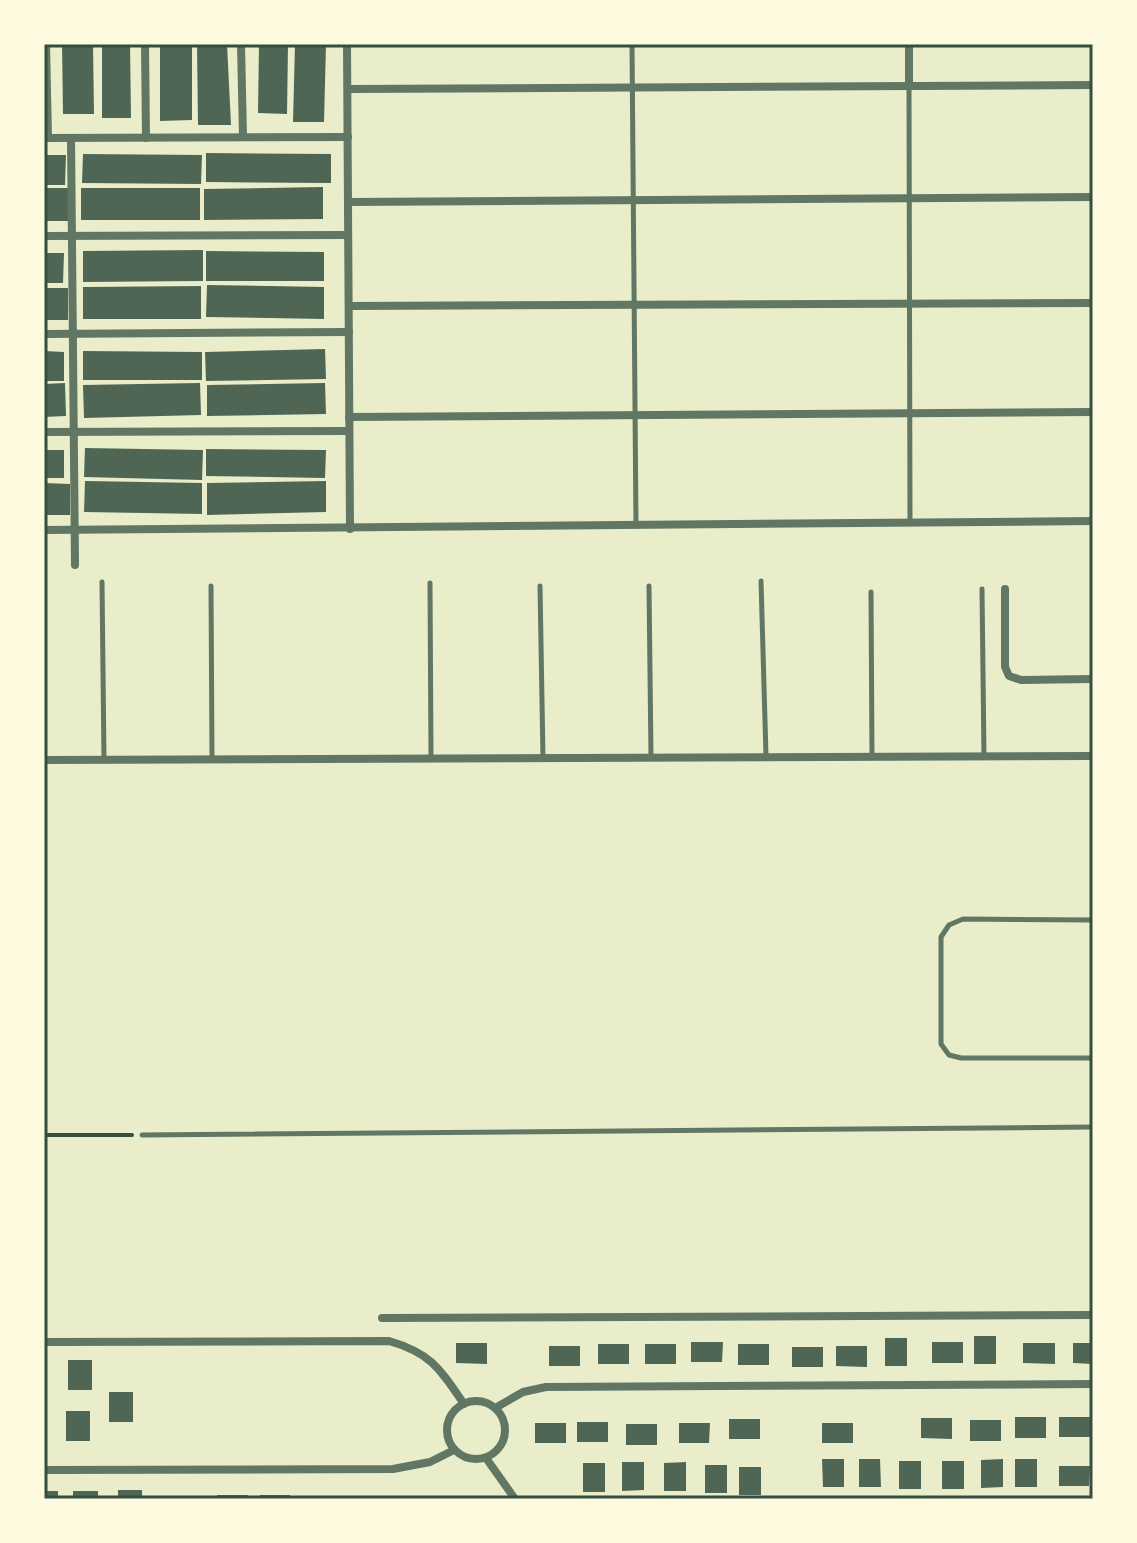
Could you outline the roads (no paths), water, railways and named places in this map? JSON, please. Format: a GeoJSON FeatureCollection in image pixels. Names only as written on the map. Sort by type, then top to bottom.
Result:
{"type":"FeatureCollection","features":[{"type":"Feature","properties":{"kind":"street"},"geometry":{"type":"LineString","coordinates":[[46,44],[46,138],[348,137]]}},
{"type":"Feature","properties":{"kind":"street"},"geometry":{"type":"LineString","coordinates":[[145,44],[146,138]]}},
{"type":"Feature","properties":{"kind":"street"},"geometry":{"type":"LineString","coordinates":[[241,44],[243,137]]}},
{"type":"Feature","properties":{"kind":"street"},"geometry":{"type":"LineString","coordinates":[[347,44],[350,529]]}},
{"type":"Feature","properties":{"kind":"street"},"geometry":{"type":"LineString","coordinates":[[909,44],[909,86]]}},
{"type":"Feature","properties":{"kind":"street"},"geometry":{"type":"LineString","coordinates":[[348,89],[1093,85]]}},
{"type":"Feature","properties":{"kind":"street"},"geometry":{"type":"LineString","coordinates":[[71,138],[75,565]]}},
{"type":"Feature","properties":{"kind":"street"},"geometry":{"type":"LineString","coordinates":[[348,202],[1093,197]]}},
{"type":"Feature","properties":{"kind":"street"},"geometry":{"type":"LineString","coordinates":[[44,236],[348,235]]}},
{"type":"Feature","properties":{"kind":"street"},"geometry":{"type":"LineString","coordinates":[[349,306],[1093,303]]}},
{"type":"Feature","properties":{"kind":"street"},"geometry":{"type":"LineString","coordinates":[[44,334],[349,332]]}},
{"type":"Feature","properties":{"kind":"street"},"geometry":{"type":"LineString","coordinates":[[349,417],[1093,412]]}},
{"type":"Feature","properties":{"kind":"street"},"geometry":{"type":"LineString","coordinates":[[44,432],[349,431]]}},
{"type":"Feature","properties":{"kind":"street"},"geometry":{"type":"LineString","coordinates":[[44,530],[910,525],[1093,521]]}},
{"type":"Feature","properties":{"kind":"street"},"geometry":{"type":"LineString","coordinates":[[1005,589],[1005,667],[1009,676],[1021,680],[1093,679]]}},
{"type":"Feature","properties":{"kind":"street"},"geometry":{"type":"LineString","coordinates":[[44,760],[1093,756]]}},
{"type":"Feature","properties":{"kind":"street"},"geometry":{"type":"LineString","coordinates":[[382,1318],[1093,1315]]}},
{"type":"Feature","properties":{"kind":"street"},"geometry":{"type":"LineString","coordinates":[[44,1342],[389,1341],[417,1349],[437,1364],[464,1404]]}},
{"type":"Feature","properties":{"kind":"street"},"geometry":{"type":"LineString","coordinates":[[497,1407],[505,1432],[495,1453],[486,1458],[467,1458],[454,1450],[447,1430],[449,1420],[464,1404],[475,1401],[497,1407],[523,1392],[546,1387],[1093,1384]]}},
{"type":"Feature","properties":{"kind":"street"},"geometry":{"type":"LineString","coordinates":[[44,1470],[393,1469],[430,1462],[454,1450]]}},
{"type":"Feature","properties":{"kind":"street"},"geometry":{"type":"LineString","coordinates":[[486,1458],[515,1499]]}},
{"type":"Feature","properties":{"kind":"lane"},"geometry":{"type":"LineString","coordinates":[[632,44],[636,527]]}},
{"type":"Feature","properties":{"kind":"lane"},"geometry":{"type":"LineString","coordinates":[[909,86],[910,525]]}},
{"type":"Feature","properties":{"kind":"lane"},"geometry":{"type":"LineString","coordinates":[[761,581],[766,756]]}},
{"type":"Feature","properties":{"kind":"lane"},"geometry":{"type":"LineString","coordinates":[[102,582],[104,759]]}},
{"type":"Feature","properties":{"kind":"lane"},"geometry":{"type":"LineString","coordinates":[[430,583],[431,757]]}},
{"type":"Feature","properties":{"kind":"lane"},"geometry":{"type":"LineString","coordinates":[[211,586],[212,759]]}},
{"type":"Feature","properties":{"kind":"lane"},"geometry":{"type":"LineString","coordinates":[[540,586],[543,759]]}},
{"type":"Feature","properties":{"kind":"lane"},"geometry":{"type":"LineString","coordinates":[[649,586],[651,757]]}},
{"type":"Feature","properties":{"kind":"lane"},"geometry":{"type":"LineString","coordinates":[[982,589],[984,756]]}},
{"type":"Feature","properties":{"kind":"lane"},"geometry":{"type":"LineString","coordinates":[[871,592],[872,756]]}},
{"type":"Feature","properties":{"kind":"lane"},"geometry":{"type":"LineString","coordinates":[[1093,920],[963,919],[949,925],[941,937],[941,1044],[949,1055],[961,1058],[1093,1058]]}},
{"type":"Feature","properties":{"kind":"lane"},"geometry":{"type":"LineString","coordinates":[[142,1135],[1093,1127]]}}]}
